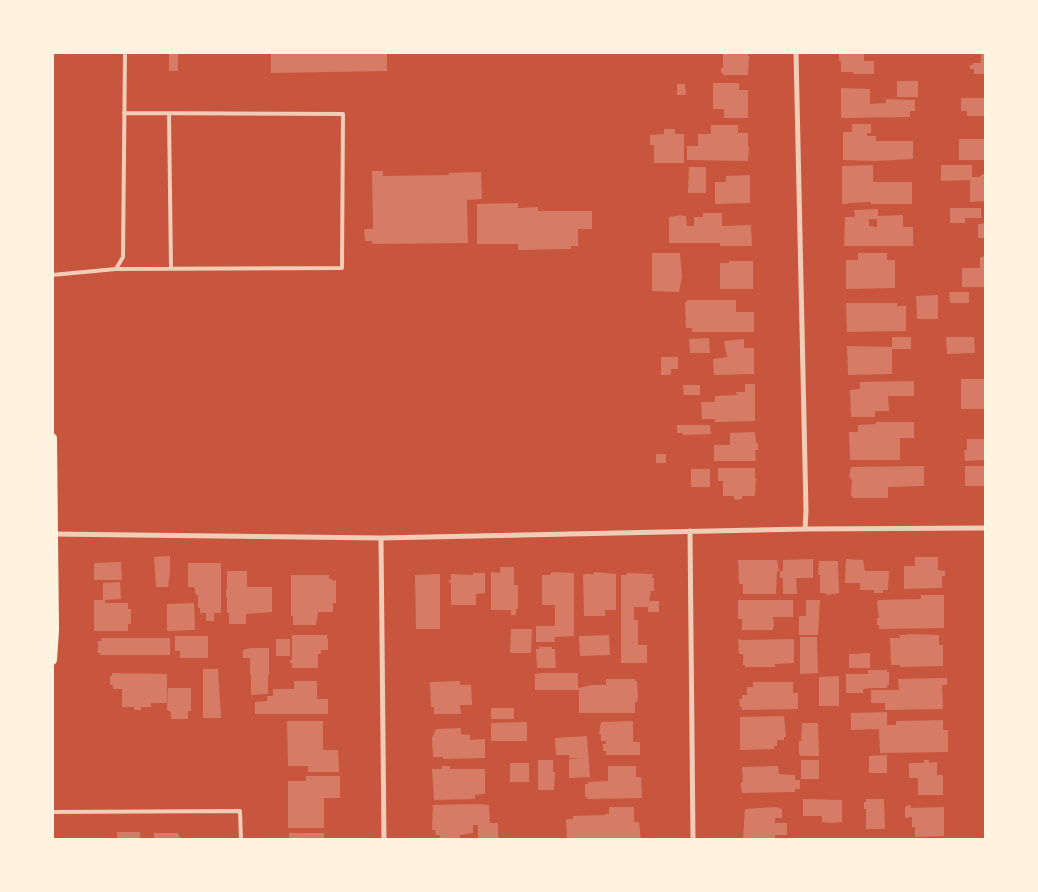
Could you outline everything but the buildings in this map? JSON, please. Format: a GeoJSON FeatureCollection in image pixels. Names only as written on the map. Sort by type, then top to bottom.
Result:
{"type":"FeatureCollection","features":[{"type":"Feature","properties":{"kind":"main road"},"geometry":{"type":"LineString","coordinates":[[52,438],[54,630],[52,660]]}},
{"type":"Feature","properties":{"kind":"street"},"geometry":{"type":"LineString","coordinates":[[796,52],[805,529]]}},
{"type":"Feature","properties":{"kind":"street"},"geometry":{"type":"LineString","coordinates":[[53,534],[381,538],[805,529],[986,528]]}},
{"type":"Feature","properties":{"kind":"street"},"geometry":{"type":"LineString","coordinates":[[690,532],[693,840]]}},
{"type":"Feature","properties":{"kind":"street"},"geometry":{"type":"LineString","coordinates":[[381,538],[384,840]]}},
{"type":"Feature","properties":{"kind":"lane"},"geometry":{"type":"LineString","coordinates":[[116,269],[123,257],[125,52]]}},
{"type":"Feature","properties":{"kind":"lane"},"geometry":{"type":"LineString","coordinates":[[52,275],[116,269],[342,268],[343,114],[124,113]]}},
{"type":"Feature","properties":{"kind":"lane"},"geometry":{"type":"LineString","coordinates":[[169,114],[172,269]]}},
{"type":"Feature","properties":{"kind":"lane"},"geometry":{"type":"LineString","coordinates":[[52,812],[240,811],[240,840]]}}]}
